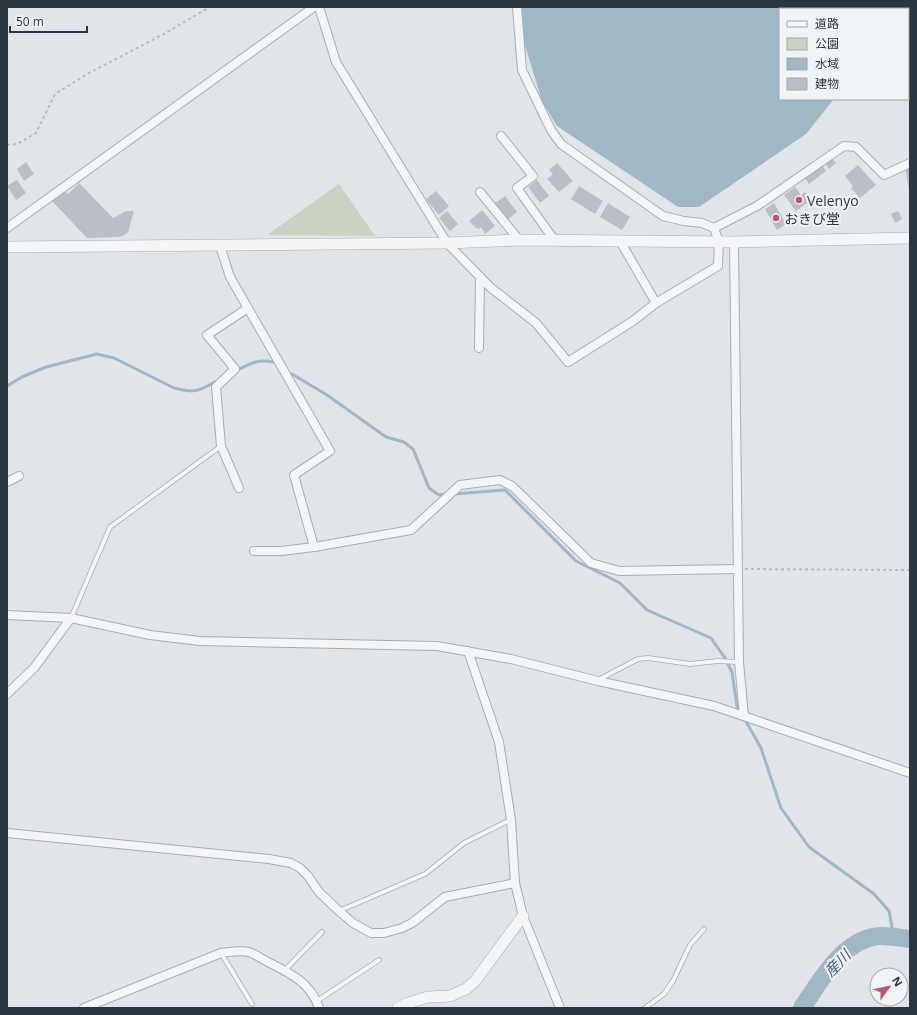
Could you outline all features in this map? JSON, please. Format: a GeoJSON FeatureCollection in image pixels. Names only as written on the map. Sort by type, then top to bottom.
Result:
{"type":"FeatureCollection","features":[{"type":"Feature","properties":{"kind":"street"},"geometry":{"type":"LineString","coordinates":[[319,7],[336,62],[447,243],[490,287],[536,323],[568,362],[633,321],[656,303],[718,266],[719,242],[714,228],[702,223],[684,221],[663,216],[561,144],[551,130],[522,70],[517,7]]}},
{"type":"Feature","properties":{"kind":"street"},"geometry":{"type":"LineString","coordinates":[[7,228],[308,9]]}},
{"type":"Feature","properties":{"kind":"street"},"geometry":{"type":"LineString","coordinates":[[501,136],[533,176],[517,188],[555,241]]}},
{"type":"Feature","properties":{"kind":"street"},"geometry":{"type":"LineString","coordinates":[[714,228],[757,206],[844,146],[856,147],[884,175],[910,164]]}},
{"type":"Feature","properties":{"kind":"street"},"geometry":{"type":"LineString","coordinates":[[480,192],[519,240]]}},
{"type":"Feature","properties":{"kind":"street"},"geometry":{"type":"LineString","coordinates":[[7,247],[447,243],[519,240],[734,242],[910,238]]}},
{"type":"Feature","properties":{"kind":"street"},"geometry":{"type":"LineString","coordinates":[[620,241],[656,303]]}},
{"type":"Feature","properties":{"kind":"street"},"geometry":{"type":"LineString","coordinates":[[734,242],[739,662],[744,716]]}},
{"type":"Feature","properties":{"kind":"street"},"geometry":{"type":"LineString","coordinates":[[220,246],[230,277],[330,451],[294,475],[314,547]]}},
{"type":"Feature","properties":{"kind":"street"},"geometry":{"type":"LineString","coordinates":[[479,348],[480,277]]}},
{"type":"Feature","properties":{"kind":"street"},"geometry":{"type":"LineString","coordinates":[[239,488],[222,446],[216,387],[235,369],[206,335],[248,308]]}},
{"type":"Feature","properties":{"kind":"street"},"geometry":{"type":"LineString","coordinates":[[7,482],[19,476]]}},
{"type":"Feature","properties":{"kind":"street"},"geometry":{"type":"LineString","coordinates":[[254,552],[281,551],[314,547],[411,530],[460,485],[500,480],[512,486],[591,563],[619,571],[738,569]]}},
{"type":"Feature","properties":{"kind":"street"},"geometry":{"type":"LineString","coordinates":[[7,615],[71,618],[150,635],[200,641],[437,646],[468,651],[511,659],[598,681],[714,706],[910,773]]}},
{"type":"Feature","properties":{"kind":"street"},"geometry":{"type":"LineString","coordinates":[[7,694],[34,668],[71,618]]}},
{"type":"Feature","properties":{"kind":"street"},"geometry":{"type":"LineString","coordinates":[[468,651],[500,742],[511,820],[515,883],[523,916],[560,1008]]}},
{"type":"Feature","properties":{"kind":"street"},"geometry":{"type":"LineString","coordinates":[[7,833],[291,863],[300,868],[308,876],[319,892],[339,911],[353,923],[370,933],[384,933],[402,928],[412,923],[445,897],[515,883]]}},
{"type":"Feature","properties":{"kind":"street"},"geometry":{"type":"LineString","coordinates":[[398,1008],[408,1003],[428,997],[450,996],[466,989],[475,981],[523,916]]}},
{"type":"Feature","properties":{"kind":"street"},"geometry":{"type":"LineString","coordinates":[[84,1008],[221,953],[239,951],[249,952],[294,975],[305,984],[318,1005]]}},
{"type":"Feature","properties":{"kind":"lane"},"geometry":{"type":"LineString","coordinates":[[71,618],[110,527],[222,446]]}},
{"type":"Feature","properties":{"kind":"lane"},"geometry":{"type":"LineString","coordinates":[[598,681],[638,659],[648,658],[690,664],[718,661],[739,662]]}},
{"type":"Feature","properties":{"kind":"lane"},"geometry":{"type":"LineString","coordinates":[[339,911],[425,874],[464,843],[511,820]]}},
{"type":"Feature","properties":{"kind":"lane"},"geometry":{"type":"LineString","coordinates":[[645,1008],[664,994],[673,982],[690,945],[704,929]]}},
{"type":"Feature","properties":{"kind":"lane"},"geometry":{"type":"LineString","coordinates":[[285,971],[322,932]]}},
{"type":"Feature","properties":{"kind":"lane"},"geometry":{"type":"LineString","coordinates":[[221,953],[252,1004]]}},
{"type":"Feature","properties":{"kind":"lane"},"geometry":{"type":"LineString","coordinates":[[318,1005],[379,960]]}},
{"type":"Feature","properties":{"kind":"path"},"geometry":{"type":"LineString","coordinates":[[7,145],[17,144],[36,133],[55,94],[89,73],[162,35],[210,7]]}},
{"type":"Feature","properties":{"kind":"path"},"geometry":{"type":"LineString","coordinates":[[738,569],[910,570]]}},
{"type":"Feature","properties":{"kind":"green space"},"geometry":{"type":"Polygon","coordinates":[[[339,184],[375,236],[267,235],[339,184]]]}},
{"type":"Feature","properties":{"kind":"water"},"geometry":{"type":"Polygon","coordinates":[[[522,7],[856,8],[779,8],[779,100],[833,100],[806,134],[699,207],[678,207],[557,126],[542,101],[524,42],[522,7]]]}},
{"type":"Feature","properties":{"kind":"building"},"geometry":{"type":"Polygon","coordinates":[[[830,157],[836,163],[829,169],[824,162],[830,157]]]}},
{"type":"Feature","properties":{"kind":"building"},"geometry":{"type":"Polygon","coordinates":[[[26,162],[34,174],[24,181],[17,169],[26,162]]]}},
{"type":"Feature","properties":{"kind":"building"},"geometry":{"type":"Polygon","coordinates":[[[557,163],[573,181],[559,192],[547,179],[553,174],[549,170],[557,163]]]}},
{"type":"Feature","properties":{"kind":"building"},"geometry":{"type":"Polygon","coordinates":[[[821,164],[826,171],[809,184],[804,177],[821,164]]]}},
{"type":"Feature","properties":{"kind":"building"},"geometry":{"type":"Polygon","coordinates":[[[858,165],[876,185],[860,198],[851,188],[853,186],[845,176],[858,165]]]}},
{"type":"Feature","properties":{"kind":"building"},"geometry":{"type":"Polygon","coordinates":[[[910,167],[910,190],[909,190],[905,168],[910,167]]]}},
{"type":"Feature","properties":{"kind":"building"},"geometry":{"type":"Polygon","coordinates":[[[17,180],[26,193],[16,200],[7,186],[17,180]]]}},
{"type":"Feature","properties":{"kind":"building"},"geometry":{"type":"Polygon","coordinates":[[[537,180],[549,196],[540,203],[528,187],[537,180]]]}},
{"type":"Feature","properties":{"kind":"building"},"geometry":{"type":"Polygon","coordinates":[[[79,183],[113,218],[126,211],[134,211],[128,232],[123,236],[118,237],[87,238],[52,201],[64,190],[68,194],[79,183]]]}},
{"type":"Feature","properties":{"kind":"building"},"geometry":{"type":"Polygon","coordinates":[[[579,186],[603,201],[595,214],[571,199],[579,186]]]}},
{"type":"Feature","properties":{"kind":"building"},"geometry":{"type":"Polygon","coordinates":[[[795,187],[801,195],[805,192],[811,200],[796,211],[784,195],[795,187]]]}},
{"type":"Feature","properties":{"kind":"building"},"geometry":{"type":"Polygon","coordinates":[[[436,191],[449,206],[439,215],[426,199],[436,191]]]}},
{"type":"Feature","properties":{"kind":"building"},"geometry":{"type":"Polygon","coordinates":[[[505,196],[517,212],[507,220],[494,204],[505,196]]]}},
{"type":"Feature","properties":{"kind":"building"},"geometry":{"type":"Polygon","coordinates":[[[608,203],[630,217],[622,230],[600,217],[608,203]]]}},
{"type":"Feature","properties":{"kind":"building"},"geometry":{"type":"Polygon","coordinates":[[[774,203],[786,224],[777,230],[765,209],[774,203]]]}},
{"type":"Feature","properties":{"kind":"building"},"geometry":{"type":"Polygon","coordinates":[[[482,210],[495,226],[485,234],[481,227],[480,229],[476,228],[469,221],[482,210]]]}},
{"type":"Feature","properties":{"kind":"building"},"geometry":{"type":"Polygon","coordinates":[[[447,211],[458,224],[450,231],[439,218],[447,211]]]}},
{"type":"Feature","properties":{"kind":"building"},"geometry":{"type":"Polygon","coordinates":[[[898,211],[902,219],[895,223],[891,214],[898,211]]]}},
{"type":"Feature","properties":{"kind":"waterway"},"geometry":{"type":"LineString","coordinates":[[7,386],[22,377],[46,367],[97,354],[114,358],[174,388],[186,391],[199,390],[215,382]]}},
{"type":"Feature","properties":{"kind":"waterway"},"geometry":{"type":"LineString","coordinates":[[238,370],[255,362],[273,362]]}},
{"type":"Feature","properties":{"kind":"waterway"},"geometry":{"type":"LineString","coordinates":[[292,374],[327,395],[386,437],[404,442],[413,449],[429,488],[439,495],[447,494]]}},
{"type":"Feature","properties":{"kind":"waterway"},"geometry":{"type":"LineString","coordinates":[[454,494],[505,490],[576,561],[620,583],[647,610],[711,638],[725,658],[732,672],[737,707],[741,713]]}},
{"type":"Feature","properties":{"kind":"waterway"},"geometry":{"type":"LineString","coordinates":[[744,718],[761,748],[781,808],[809,847],[874,894],[889,911],[894,937]]}},
{"type":"Feature","properties":{"kind":"waterway","name":"産川"},"geometry":{"type":"LineString","coordinates":[[802,1008],[825,973],[856,943],[869,938],[882,936],[910,939]]}},
{"type":"Feature","properties":{"kind":"place","name":"Velenyo"},"geometry":{"type":"Point","coordinates":[799,200]}},
{"type":"Feature","properties":{"kind":"place","name":"おきび堂"},"geometry":{"type":"Point","coordinates":[776,218]}}]}
